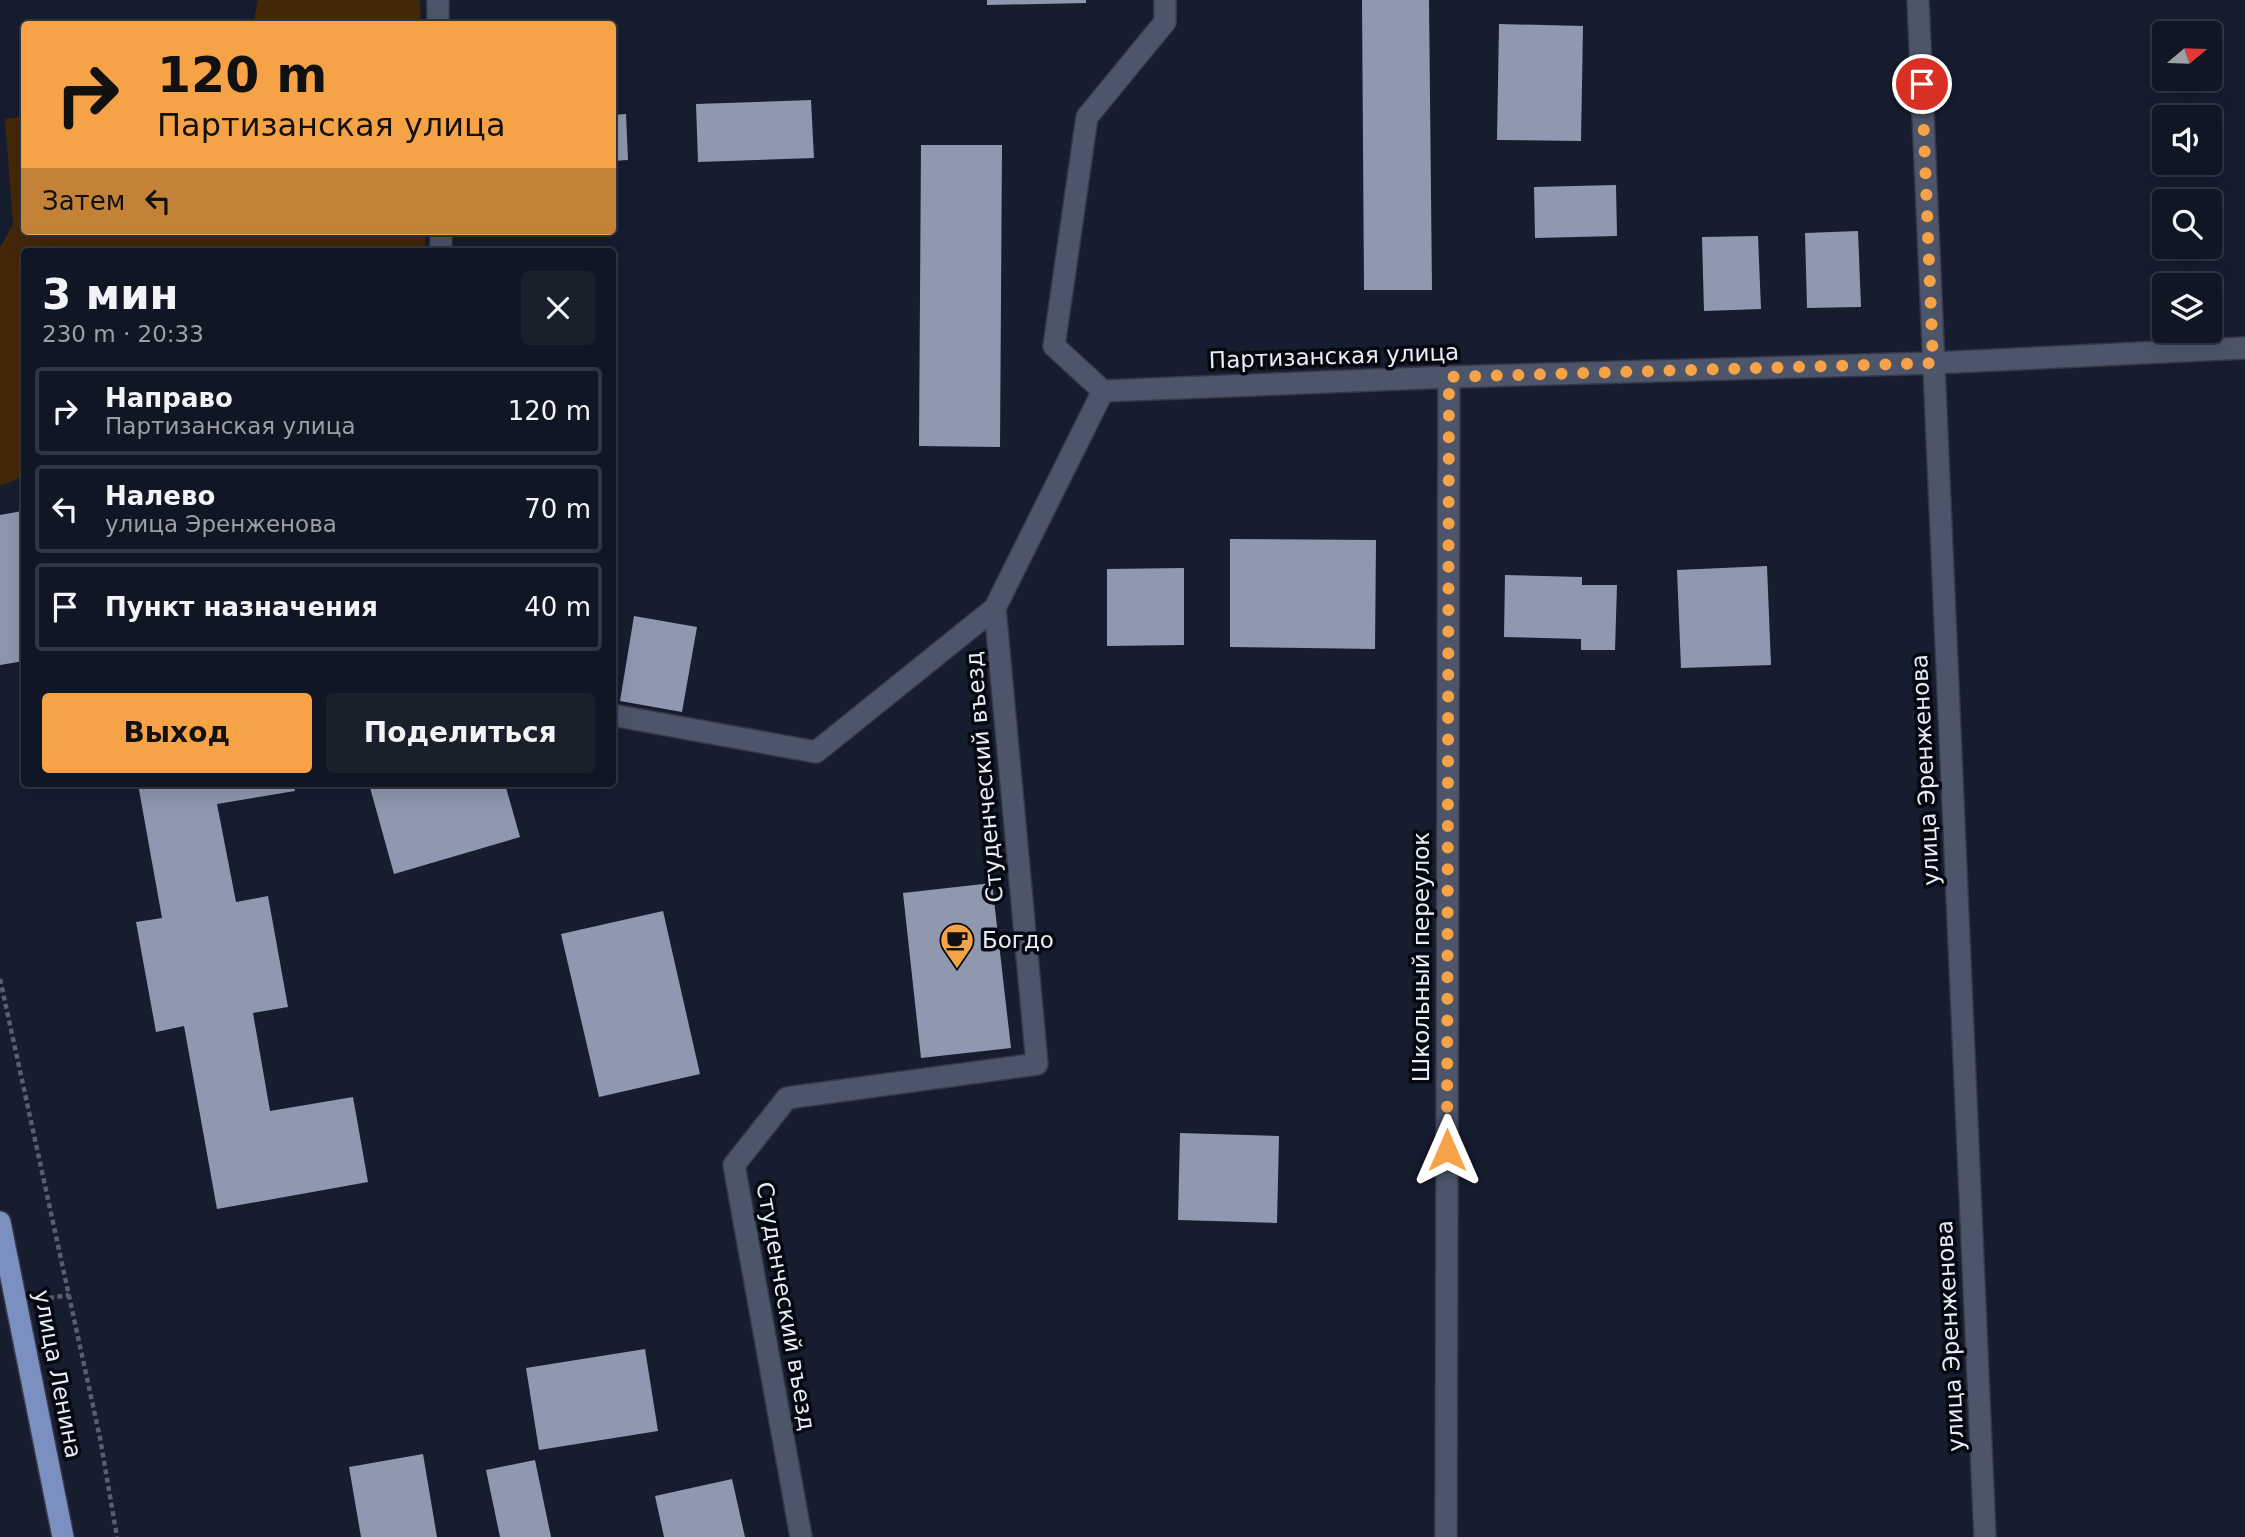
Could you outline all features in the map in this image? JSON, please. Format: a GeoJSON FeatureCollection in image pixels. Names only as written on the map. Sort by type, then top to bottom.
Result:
{"type":"FeatureCollection","features":[{"type":"Feature","properties":{"kind":"main road","name":"улица Ленина"},"geometry":{"type":"LineString","coordinates":[[0,1222],[63,1537]]}},
{"type":"Feature","properties":{"kind":"street"},"geometry":{"type":"LineString","coordinates":[[438,0],[438,21]]}},
{"type":"Feature","properties":{"kind":"street"},"geometry":{"type":"LineString","coordinates":[[616,716],[816,752],[995,608],[1103,391],[1054,346],[1087,117],[1165,22],[1165,0]]}},
{"type":"Feature","properties":{"kind":"street","name":"улица Эренженова"},"geometry":{"type":"LineString","coordinates":[[1918,0],[1985,1537]]}},
{"type":"Feature","properties":{"kind":"street","name":"Партизанская улица"},"geometry":{"type":"LineString","coordinates":[[1103,391],[1449,377],[1933,363],[2245,348]]}},
{"type":"Feature","properties":{"kind":"street","name":"Школьный переулок"},"geometry":{"type":"LineString","coordinates":[[1446,1537],[1449,377]]}},
{"type":"Feature","properties":{"kind":"street","name":"Студенческий въезд"},"geometry":{"type":"LineString","coordinates":[[801,1537],[734,1165],[787,1098],[1037,1064],[995,608]]}},
{"type":"Feature","properties":{"kind":"path"},"geometry":{"type":"LineString","coordinates":[[0,979],[100,1438],[117,1537]]}},
{"type":"Feature","properties":{"kind":"path"},"geometry":{"type":"LineString","coordinates":[[46,1299],[69,1295]]}},
{"type":"Feature","properties":{"kind":"shaded area"},"geometry":{"type":"Polygon","coordinates":[[[258,0],[420,0],[421,21],[254,21],[258,0]]]}},
{"type":"Feature","properties":{"kind":"shaded area"},"geometry":{"type":"Polygon","coordinates":[[[21,116],[21,235],[425,235],[425,248],[21,248],[21,477],[0,486],[0,248],[13,224],[5,119],[21,116]]]}},
{"type":"Feature","properties":{"kind":"building"},"geometry":{"type":"Polygon","coordinates":[[[987,0],[1086,0],[1086,3],[987,5],[987,0]]]}},
{"type":"Feature","properties":{"kind":"building"},"geometry":{"type":"Polygon","coordinates":[[[1362,0],[1429,0],[1432,290],[1364,290],[1362,0]]]}},
{"type":"Feature","properties":{"kind":"building"},"geometry":{"type":"Polygon","coordinates":[[[1499,24],[1583,26],[1581,141],[1497,140],[1499,24]]]}},
{"type":"Feature","properties":{"kind":"building"},"geometry":{"type":"Polygon","coordinates":[[[811,100],[814,158],[698,162],[696,104],[811,100]]]}},
{"type":"Feature","properties":{"kind":"building"},"geometry":{"type":"Polygon","coordinates":[[[626,114],[628,160],[616,161],[616,115],[626,114]]]}},
{"type":"Feature","properties":{"kind":"building"},"geometry":{"type":"Polygon","coordinates":[[[921,145],[1002,145],[1000,447],[919,446],[921,145]]]}},
{"type":"Feature","properties":{"kind":"building"},"geometry":{"type":"Polygon","coordinates":[[[1616,185],[1617,236],[1535,238],[1534,187],[1616,185]]]}},
{"type":"Feature","properties":{"kind":"building"},"geometry":{"type":"Polygon","coordinates":[[[1858,231],[1861,307],[1807,308],[1805,233],[1858,231]]]}},
{"type":"Feature","properties":{"kind":"building"},"geometry":{"type":"Polygon","coordinates":[[[1758,236],[1761,309],[1704,311],[1702,237],[1758,236]]]}},
{"type":"Feature","properties":{"kind":"building"},"geometry":{"type":"Polygon","coordinates":[[[21,511],[21,662],[0,665],[0,515],[21,511]]]}},
{"type":"Feature","properties":{"kind":"building"},"geometry":{"type":"Polygon","coordinates":[[[1230,539],[1376,540],[1375,649],[1230,647],[1230,539]]]}},
{"type":"Feature","properties":{"kind":"building"},"geometry":{"type":"Polygon","coordinates":[[[1767,566],[1771,665],[1681,668],[1677,570],[1767,566]]]}},
{"type":"Feature","properties":{"kind":"building"},"geometry":{"type":"Polygon","coordinates":[[[1184,568],[1184,645],[1107,646],[1107,569],[1184,568]]]}},
{"type":"Feature","properties":{"kind":"building"},"geometry":{"type":"Polygon","coordinates":[[[1505,575],[1582,577],[1582,585],[1617,585],[1615,650],[1581,650],[1581,639],[1504,637],[1505,575]]]}},
{"type":"Feature","properties":{"kind":"building"},"geometry":{"type":"Polygon","coordinates":[[[634,616],[697,627],[682,712],[620,701],[634,616]]]}},
{"type":"Feature","properties":{"kind":"building"},"geometry":{"type":"Polygon","coordinates":[[[139,787],[294,787],[295,791],[217,804],[236,902],[268,896],[288,1007],[253,1013],[270,1111],[353,1097],[368,1182],[217,1209],[184,1026],[156,1032],[136,922],[162,918],[139,787]]]}},
{"type":"Feature","properties":{"kind":"building"},"geometry":{"type":"Polygon","coordinates":[[[370,787],[506,787],[520,837],[394,874],[370,787]]]}},
{"type":"Feature","properties":{"kind":"building","name":"Богдо"},"geometry":{"type":"Polygon","coordinates":[[[992,883],[1011,1048],[921,1058],[903,893],[992,883]]]}},
{"type":"Feature","properties":{"kind":"building"},"geometry":{"type":"Polygon","coordinates":[[[663,911],[700,1074],[599,1097],[561,934],[663,911]]]}},
{"type":"Feature","properties":{"kind":"building"},"geometry":{"type":"Polygon","coordinates":[[[1180,1133],[1279,1136],[1277,1223],[1178,1220],[1180,1133]]]}},
{"type":"Feature","properties":{"kind":"building"},"geometry":{"type":"Polygon","coordinates":[[[645,1349],[658,1431],[539,1450],[526,1368],[645,1349]]]}},
{"type":"Feature","properties":{"kind":"building"},"geometry":{"type":"Polygon","coordinates":[[[423,1454],[437,1537],[361,1537],[349,1467],[423,1454]]]}},
{"type":"Feature","properties":{"kind":"building"},"geometry":{"type":"Polygon","coordinates":[[[535,1460],[551,1537],[500,1537],[486,1470],[535,1460]]]}},
{"type":"Feature","properties":{"kind":"building"},"geometry":{"type":"Polygon","coordinates":[[[732,1479],[745,1537],[664,1537],[655,1496],[732,1479]]]}},
{"type":"Feature","properties":{"kind":"place","name":"Богдо"},"geometry":{"type":"Point","coordinates":[957,970]}},
{"type":"Feature","properties":{"kind":"route"},"geometry":{"type":"LineString","coordinates":[[1447,1150],[1449,377],[1933,363],[1922,84]]}}]}
